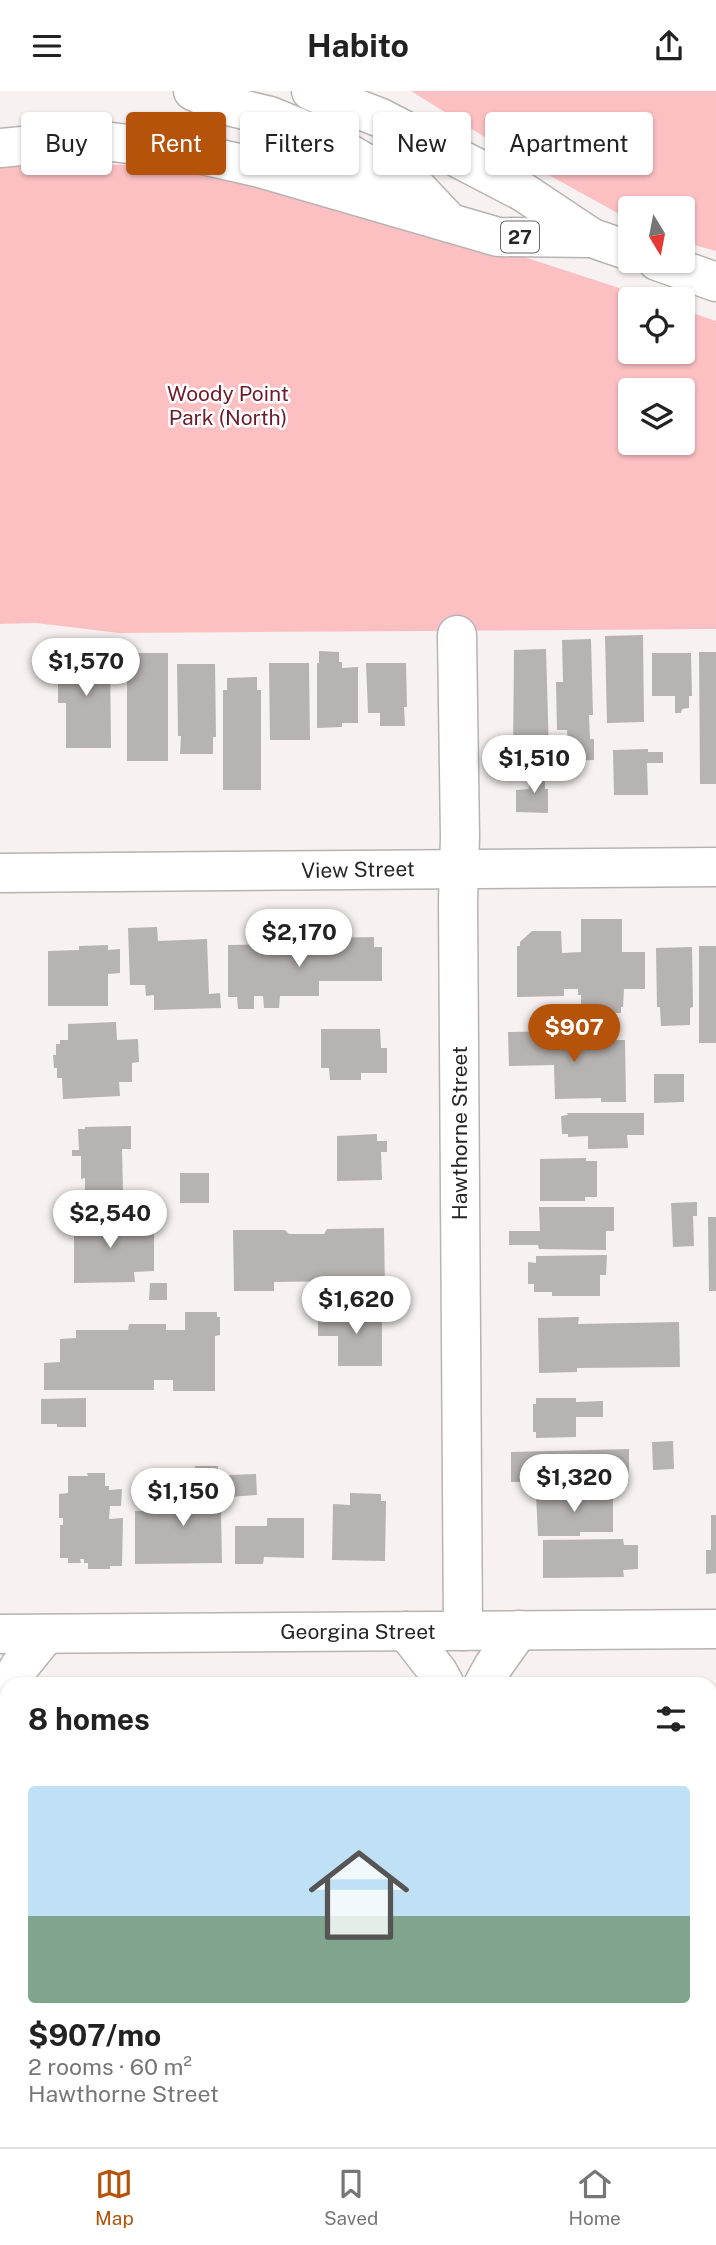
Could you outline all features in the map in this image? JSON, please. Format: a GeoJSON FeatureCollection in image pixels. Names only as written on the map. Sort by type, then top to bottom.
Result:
{"type":"FeatureCollection","features":[{"type":"Feature","properties":{"kind":"street"},"geometry":{"type":"LineString","coordinates":[[194,91],[224,105],[271,116],[319,136],[360,160],[416,187],[450,223]]}},
{"type":"Feature","properties":{"kind":"street","name":"27"},"geometry":{"type":"LineString","coordinates":[[311,91],[369,105],[523,192],[592,238],[618,247]]}},
{"type":"Feature","properties":{"kind":"street","name":"27"},"geometry":{"type":"LineString","coordinates":[[0,148],[53,143],[112,142],[185,151],[260,168],[498,237],[592,238]]}},
{"type":"Feature","properties":{"kind":"street"},"geometry":{"type":"LineString","coordinates":[[691,273],[716,282]]}},
{"type":"Feature","properties":{"kind":"street","name":"Hawthorne Street"},"geometry":{"type":"LineString","coordinates":[[457,635],[463,1631]]}},
{"type":"Feature","properties":{"kind":"street","name":"View Street"},"geometry":{"type":"LineString","coordinates":[[0,873],[716,867]]}},
{"type":"Feature","properties":{"kind":"street","name":"Georgina Street"},"geometry":{"type":"LineString","coordinates":[[0,1634],[716,1629]]}},
{"type":"Feature","properties":{"kind":"street"},"geometry":{"type":"LineString","coordinates":[[487,1677],[519,1630]]}},
{"type":"Feature","properties":{"kind":"street"},"geometry":{"type":"LineString","coordinates":[[406,1631],[440,1677]]}},
{"type":"Feature","properties":{"kind":"street"},"geometry":{"type":"LineString","coordinates":[[14,1677],[46,1634]]}},
{"type":"Feature","properties":{"kind":"green space"},"geometry":{"type":"Polygon","coordinates":[[[411,91],[716,91],[716,251],[695,245],[695,196],[618,196],[618,213],[549,175],[653,175],[653,112],[485,112],[485,137],[471,128],[471,112],[445,112],[411,91]]]}},
{"type":"Feature","properties":{"kind":"green space","name":"Woody Point Park (North)"},"geometry":{"type":"Polygon","coordinates":[[[112,165],[126,165],[126,175],[226,175],[226,172],[389,213],[618,288],[618,364],[695,364],[695,314],[716,321],[716,629],[119,633],[36,623],[0,624],[0,166],[21,166],[21,175],[112,175],[112,165]]]}},
{"type":"Feature","properties":{"kind":"building"},"geometry":{"type":"Polygon","coordinates":[[[643,635],[644,722],[607,723],[605,636],[643,635]]]}},
{"type":"Feature","properties":{"kind":"building"},"geometry":{"type":"Polygon","coordinates":[[[591,639],[593,715],[589,715],[590,739],[594,739],[594,760],[568,761],[567,730],[557,730],[556,682],[563,682],[562,640],[591,639]]]}},
{"type":"Feature","properties":{"kind":"building"},"geometry":{"type":"Polygon","coordinates":[[[546,649],[549,754],[513,754],[514,650],[546,649]]]}},
{"type":"Feature","properties":{"kind":"building"},"geometry":{"type":"Polygon","coordinates":[[[110,651],[111,748],[66,748],[66,703],[58,703],[58,652],[110,651]]]}},
{"type":"Feature","properties":{"kind":"building"},"geometry":{"type":"Polygon","coordinates":[[[319,651],[339,652],[342,668],[358,667],[358,723],[317,728],[319,651]]]}},
{"type":"Feature","properties":{"kind":"building"},"geometry":{"type":"Polygon","coordinates":[[[699,652],[716,652],[716,784],[700,784],[699,652]]]}},
{"type":"Feature","properties":{"kind":"building"},"geometry":{"type":"Polygon","coordinates":[[[127,653],[168,653],[168,761],[127,761],[127,653]]]}},
{"type":"Feature","properties":{"kind":"building"},"geometry":{"type":"Polygon","coordinates":[[[652,653],[691,653],[692,696],[689,696],[689,708],[682,709],[681,713],[675,713],[675,696],[652,696],[652,653]]]}},
{"type":"Feature","properties":{"kind":"building"},"geometry":{"type":"Polygon","coordinates":[[[269,663],[309,663],[310,740],[270,740],[269,663]]]}},
{"type":"Feature","properties":{"kind":"building"},"geometry":{"type":"Polygon","coordinates":[[[366,663],[406,663],[405,726],[380,726],[380,713],[368,713],[366,663]]]}},
{"type":"Feature","properties":{"kind":"building"},"geometry":{"type":"Polygon","coordinates":[[[177,664],[215,664],[216,737],[213,737],[213,754],[180,754],[177,664]]]}},
{"type":"Feature","properties":{"kind":"building"},"geometry":{"type":"Polygon","coordinates":[[[257,677],[257,690],[261,690],[261,790],[223,790],[223,690],[227,690],[227,678],[257,677]]]}},
{"type":"Feature","properties":{"kind":"building"},"geometry":{"type":"Polygon","coordinates":[[[648,749],[648,752],[663,752],[663,763],[647,763],[648,795],[614,795],[613,750],[648,749]]]}},
{"type":"Feature","properties":{"kind":"building"},"geometry":{"type":"Polygon","coordinates":[[[530,770],[545,771],[548,813],[516,812],[516,790],[529,789],[530,770]]]}},
{"type":"Feature","properties":{"kind":"building"},"geometry":{"type":"Polygon","coordinates":[[[581,919],[622,919],[622,952],[645,952],[645,989],[624,989],[621,1013],[606,1013],[606,1007],[581,1007],[578,989],[564,989],[564,996],[517,997],[517,946],[520,946],[520,942],[532,931],[561,931],[562,953],[581,952],[581,919]]]}},
{"type":"Feature","properties":{"kind":"building"},"geometry":{"type":"Polygon","coordinates":[[[157,927],[158,941],[207,939],[209,994],[220,993],[221,1008],[154,1010],[154,995],[146,996],[145,985],[130,985],[128,928],[157,927]]]}},
{"type":"Feature","properties":{"kind":"building"},"geometry":{"type":"Polygon","coordinates":[[[374,937],[374,947],[382,947],[382,981],[319,981],[319,996],[280,996],[279,1008],[264,1008],[263,996],[254,996],[254,1009],[238,1009],[237,997],[228,997],[228,945],[288,944],[288,952],[318,951],[318,938],[374,937]]]}},
{"type":"Feature","properties":{"kind":"building"},"geometry":{"type":"Polygon","coordinates":[[[108,945],[108,950],[120,949],[120,973],[108,974],[108,1006],[48,1006],[48,951],[108,945]]]}},
{"type":"Feature","properties":{"kind":"building"},"geometry":{"type":"Polygon","coordinates":[[[699,946],[716,946],[716,1043],[699,1043],[699,946]]]}},
{"type":"Feature","properties":{"kind":"building"},"geometry":{"type":"Polygon","coordinates":[[[692,947],[693,1007],[690,1008],[690,1025],[661,1026],[660,1007],[657,1007],[656,948],[692,947]]]}},
{"type":"Feature","properties":{"kind":"building"},"geometry":{"type":"Polygon","coordinates":[[[116,1022],[117,1040],[138,1039],[139,1062],[132,1063],[132,1082],[119,1082],[120,1096],[63,1099],[62,1078],[57,1078],[53,1055],[56,1055],[56,1044],[60,1044],[60,1040],[68,1040],[68,1024],[116,1022]]]}},
{"type":"Feature","properties":{"kind":"building"},"geometry":{"type":"Polygon","coordinates":[[[321,1029],[380,1029],[381,1048],[387,1048],[387,1073],[361,1073],[361,1080],[330,1080],[329,1068],[321,1068],[321,1029]]]}},
{"type":"Feature","properties":{"kind":"building"},"geometry":{"type":"Polygon","coordinates":[[[563,1031],[564,1041],[625,1040],[626,1102],[601,1102],[601,1098],[555,1099],[554,1065],[509,1066],[508,1032],[563,1031]]]}},
{"type":"Feature","properties":{"kind":"building"},"geometry":{"type":"Polygon","coordinates":[[[654,1074],[684,1074],[684,1102],[654,1103],[654,1074]]]}},
{"type":"Feature","properties":{"kind":"building"},"geometry":{"type":"Polygon","coordinates":[[[567,1113],[644,1113],[644,1135],[627,1135],[628,1148],[588,1149],[588,1136],[568,1137],[568,1134],[562,1134],[561,1116],[568,1115],[567,1113]]]}},
{"type":"Feature","properties":{"kind":"building"},"geometry":{"type":"Polygon","coordinates":[[[131,1126],[131,1149],[122,1149],[123,1192],[85,1193],[85,1178],[81,1179],[81,1156],[72,1156],[72,1150],[79,1150],[78,1129],[131,1126]]]}},
{"type":"Feature","properties":{"kind":"building"},"geometry":{"type":"Polygon","coordinates":[[[377,1134],[377,1141],[387,1141],[387,1152],[381,1152],[382,1180],[337,1181],[337,1136],[377,1134]]]}},
{"type":"Feature","properties":{"kind":"building"},"geometry":{"type":"Polygon","coordinates":[[[586,1158],[586,1161],[597,1161],[597,1197],[585,1197],[585,1201],[540,1201],[540,1159],[586,1158]]]}},
{"type":"Feature","properties":{"kind":"building"},"geometry":{"type":"Polygon","coordinates":[[[180,1173],[209,1173],[209,1203],[180,1203],[180,1173]]]}},
{"type":"Feature","properties":{"kind":"building"},"geometry":{"type":"Polygon","coordinates":[[[697,1202],[697,1216],[693,1216],[694,1246],[673,1247],[671,1203],[697,1202]]]}},
{"type":"Feature","properties":{"kind":"building"},"geometry":{"type":"Polygon","coordinates":[[[539,1207],[614,1207],[614,1231],[606,1231],[606,1250],[539,1249],[538,1245],[509,1245],[509,1231],[540,1231],[539,1207]]]}},
{"type":"Feature","properties":{"kind":"building"},"geometry":{"type":"Polygon","coordinates":[[[74,1213],[105,1213],[105,1226],[154,1226],[154,1271],[134,1272],[135,1282],[74,1283],[74,1213]]]}},
{"type":"Feature","properties":{"kind":"building"},"geometry":{"type":"Polygon","coordinates":[[[708,1217],[716,1217],[716,1291],[709,1291],[708,1217]]]}},
{"type":"Feature","properties":{"kind":"building"},"geometry":{"type":"Polygon","coordinates":[[[384,1228],[385,1290],[339,1291],[339,1281],[274,1282],[274,1291],[234,1291],[233,1230],[285,1230],[289,1234],[324,1234],[327,1229],[384,1228]]]}},
{"type":"Feature","properties":{"kind":"building"},"geometry":{"type":"Polygon","coordinates":[[[607,1255],[606,1275],[600,1275],[600,1296],[552,1296],[552,1292],[534,1292],[534,1284],[528,1284],[528,1262],[536,1263],[536,1256],[607,1255]]]}},
{"type":"Feature","properties":{"kind":"building"},"geometry":{"type":"Polygon","coordinates":[[[150,1283],[167,1283],[167,1300],[149,1300],[150,1283]]]}},
{"type":"Feature","properties":{"kind":"building"},"geometry":{"type":"Polygon","coordinates":[[[337,1309],[382,1309],[382,1366],[338,1366],[338,1336],[318,1336],[318,1317],[337,1316],[337,1309]]]}},
{"type":"Feature","properties":{"kind":"building"},"geometry":{"type":"Polygon","coordinates":[[[185,1312],[217,1312],[217,1317],[220,1317],[220,1335],[215,1336],[215,1391],[173,1391],[173,1380],[154,1380],[154,1390],[44,1390],[44,1363],[60,1362],[60,1339],[76,1338],[76,1330],[128,1330],[129,1324],[166,1324],[166,1330],[185,1330],[185,1312]]]}},
{"type":"Feature","properties":{"kind":"building"},"geometry":{"type":"Polygon","coordinates":[[[579,1317],[578,1324],[679,1322],[680,1367],[577,1368],[577,1372],[539,1373],[538,1318],[579,1317]]]}},
{"type":"Feature","properties":{"kind":"building"},"geometry":{"type":"Polygon","coordinates":[[[86,1398],[86,1427],[41,1424],[41,1399],[86,1398]]]}},
{"type":"Feature","properties":{"kind":"building"},"geometry":{"type":"Polygon","coordinates":[[[536,1398],[576,1398],[576,1402],[603,1401],[603,1417],[576,1417],[576,1437],[536,1438],[536,1432],[533,1432],[533,1404],[536,1404],[536,1398]]]}},
{"type":"Feature","properties":{"kind":"building"},"geometry":{"type":"Polygon","coordinates":[[[673,1441],[674,1469],[653,1470],[652,1442],[673,1441]]]}},
{"type":"Feature","properties":{"kind":"building"},"geometry":{"type":"Polygon","coordinates":[[[629,1449],[629,1481],[536,1485],[536,1482],[511,1482],[511,1452],[629,1449]]]}},
{"type":"Feature","properties":{"kind":"building"},"geometry":{"type":"Polygon","coordinates":[[[195,1466],[218,1466],[222,1563],[135,1564],[135,1511],[196,1511],[195,1466]]]}},
{"type":"Feature","properties":{"kind":"building"},"geometry":{"type":"Polygon","coordinates":[[[87,1473],[105,1473],[105,1486],[109,1486],[109,1490],[122,1489],[121,1506],[110,1506],[109,1519],[123,1518],[122,1566],[88,1569],[88,1563],[84,1563],[84,1559],[80,1559],[81,1563],[68,1563],[68,1558],[60,1558],[60,1525],[63,1525],[63,1518],[59,1518],[59,1494],[68,1493],[68,1476],[88,1476],[87,1473]]]}},
{"type":"Feature","properties":{"kind":"building"},"geometry":{"type":"Polygon","coordinates":[[[256,1474],[257,1495],[229,1497],[228,1475],[256,1474]]]}},
{"type":"Feature","properties":{"kind":"building"},"geometry":{"type":"Polygon","coordinates":[[[350,1493],[381,1494],[381,1501],[386,1501],[385,1561],[332,1560],[333,1504],[350,1505],[350,1493]]]}},
{"type":"Feature","properties":{"kind":"building"},"geometry":{"type":"Polygon","coordinates":[[[536,1493],[613,1493],[613,1532],[580,1532],[580,1536],[538,1536],[536,1493]]]}},
{"type":"Feature","properties":{"kind":"building"},"geometry":{"type":"Polygon","coordinates":[[[711,1515],[716,1515],[716,1573],[706,1574],[706,1550],[711,1550],[711,1515]]]}},
{"type":"Feature","properties":{"kind":"building"},"geometry":{"type":"Polygon","coordinates":[[[267,1518],[304,1518],[304,1558],[264,1557],[263,1564],[235,1564],[235,1526],[267,1526],[267,1518]]]}},
{"type":"Feature","properties":{"kind":"building"},"geometry":{"type":"Polygon","coordinates":[[[623,1539],[624,1545],[638,1545],[638,1569],[623,1570],[624,1577],[543,1578],[543,1540],[623,1539]]]}}]}
